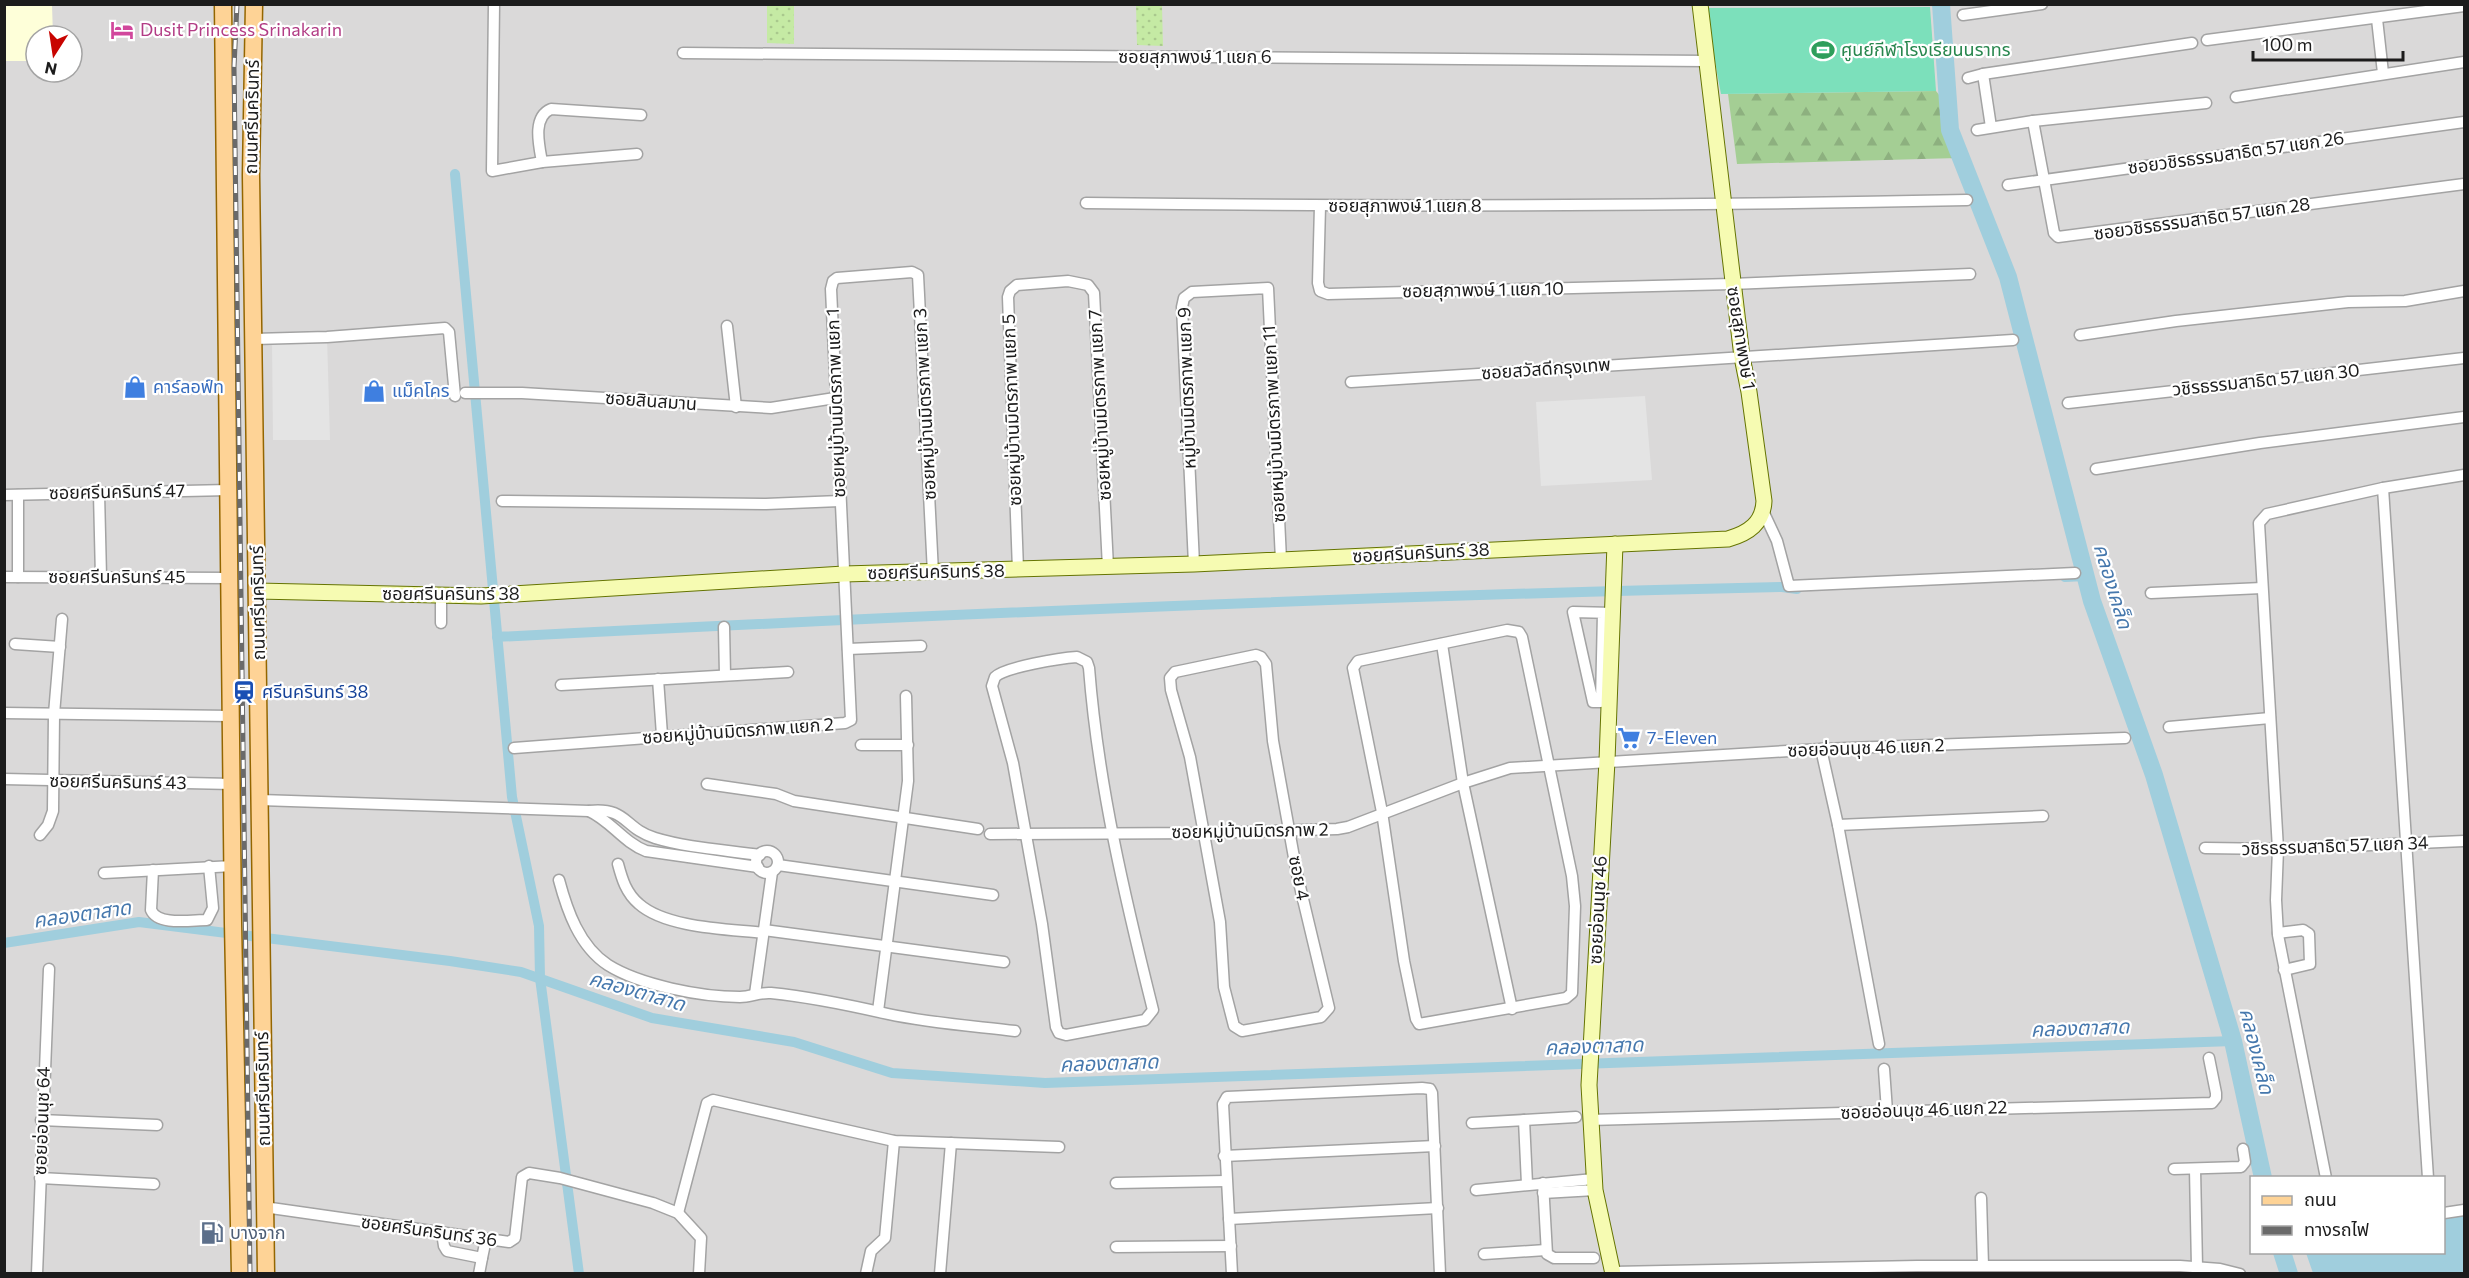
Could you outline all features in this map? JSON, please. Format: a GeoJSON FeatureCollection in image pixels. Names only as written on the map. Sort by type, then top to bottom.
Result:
{"type":"FeatureCollection","features":[{"type":"Feature","properties":{"kind":"main road","name":"ถนนศรีนครินทร์"},"geometry":{"type":"LineString","coordinates":[[223,4],[233,923],[240,1274]]}},
{"type":"Feature","properties":{"kind":"main road","name":"ถนนศรีนครินทร์"},"geometry":{"type":"LineString","coordinates":[[254,4],[251,163],[266,1274]]}},
{"type":"Feature","properties":{"kind":"street"},"geometry":{"type":"LineString","coordinates":[[495,4],[492,171],[542,162],[637,154]]}},
{"type":"Feature","properties":{"kind":"street","name":"ซอยสุภาพงษ์ 1"},"geometry":{"type":"LineString","coordinates":[[1700,4],[1732,284],[1760,469],[1763,511]]}},
{"type":"Feature","properties":{"kind":"street"},"geometry":{"type":"LineString","coordinates":[[1963,15],[2042,4]]}},
{"type":"Feature","properties":{"kind":"street"},"geometry":{"type":"LineString","coordinates":[[2207,40],[2464,6]]}},
{"type":"Feature","properties":{"kind":"street"},"geometry":{"type":"LineString","coordinates":[[2377,19],[2383,73]]}},
{"type":"Feature","properties":{"kind":"street"},"geometry":{"type":"LineString","coordinates":[[1968,78],[2192,43]]}},
{"type":"Feature","properties":{"kind":"street","name":"ซอยสุภาพงษ์ 1 แยก 6"},"geometry":{"type":"LineString","coordinates":[[683,53],[1706,61]]}},
{"type":"Feature","properties":{"kind":"street"},"geometry":{"type":"LineString","coordinates":[[2236,97],[2464,62]]}},
{"type":"Feature","properties":{"kind":"street"},"geometry":{"type":"LineString","coordinates":[[1983,74],[1991,127]]}},
{"type":"Feature","properties":{"kind":"street"},"geometry":{"type":"LineString","coordinates":[[1977,130],[2206,102]]}},
{"type":"Feature","properties":{"kind":"street"},"geometry":{"type":"LineString","coordinates":[[542,162],[539,119],[544,112],[551,109],[641,115]]}},
{"type":"Feature","properties":{"kind":"street","name":"ซอยวชิรธรรมสาธิต 57 แยก 28"},"geometry":{"type":"LineString","coordinates":[[2033,122],[2054,233],[2061,238],[2464,184]]}},
{"type":"Feature","properties":{"kind":"street","name":"ซอยวชิรธรรมสาธิต 57 แยก 26"},"geometry":{"type":"LineString","coordinates":[[2008,185],[2464,122]]}},
{"type":"Feature","properties":{"kind":"street","name":"ซอยสุภาพงษ์ 1 แยก 8"},"geometry":{"type":"LineString","coordinates":[[1086,203],[1320,206],[1724,205],[1967,200]]}},
{"type":"Feature","properties":{"kind":"street","name":"ซอยสุภาพงษ์ 1 แยก 10"},"geometry":{"type":"LineString","coordinates":[[1320,206],[1318,283],[1320,291],[1328,294],[1732,284],[1970,274]]}},
{"type":"Feature","properties":{"kind":"street","name":"ซอยหมู่บ้านมิตรภาพ แยก 3"},"geometry":{"type":"LineString","coordinates":[[879,274],[912,272],[916,273],[920,280],[933,573]]}},
{"type":"Feature","properties":{"kind":"street","name":"ซอยหมู่บ้านมิตรภาพ แยก 1"},"geometry":{"type":"LineString","coordinates":[[844,574],[831,284],[837,278],[879,274]]}},
{"type":"Feature","properties":{"kind":"street","name":"ซอยหมู่บ้านมิตรภาพ แยก 7"},"geometry":{"type":"LineString","coordinates":[[1049,283],[1082,282],[1093,288],[1108,567]]}},
{"type":"Feature","properties":{"kind":"street","name":"ซอยหมู่บ้านมิตรภาพ แยก 5"},"geometry":{"type":"LineString","coordinates":[[1018,570],[1008,297],[1010,291],[1017,285],[1049,283]]}},
{"type":"Feature","properties":{"kind":"street","name":"ซอยหมู่บ้านมิตรภาพ แยก 11"},"geometry":{"type":"LineString","coordinates":[[1268,288],[1281,560]]}},
{"type":"Feature","properties":{"kind":"street","name":"หมู่บ้านมิตรภาพ แยก 9"},"geometry":{"type":"LineString","coordinates":[[1194,564],[1183,302],[1186,295],[1192,292],[1268,288]]}},
{"type":"Feature","properties":{"kind":"street"},"geometry":{"type":"LineString","coordinates":[[2080,334],[2348,302],[2405,301],[2464,291]]}},
{"type":"Feature","properties":{"kind":"street"},"geometry":{"type":"LineString","coordinates":[[728,326],[736,406]]}},
{"type":"Feature","properties":{"kind":"street","name":"ซอยสินสมาน"},"geometry":{"type":"LineString","coordinates":[[254,339],[327,337],[445,328],[449,332],[460,394],[483,392],[782,408],[835,398]]}},
{"type":"Feature","properties":{"kind":"street","name":"ซอยสวัสดีกรุงเทพ"},"geometry":{"type":"LineString","coordinates":[[1351,382],[2013,340]]}},
{"type":"Feature","properties":{"kind":"street","name":"วชิรธรรมสาธิต 57 แยก 30"},"geometry":{"type":"LineString","coordinates":[[2068,403],[2464,358]]}},
{"type":"Feature","properties":{"kind":"street"},"geometry":{"type":"LineString","coordinates":[[2096,469],[2260,443],[2464,417]]}},
{"type":"Feature","properties":{"kind":"street"},"geometry":{"type":"LineString","coordinates":[[2326,1176],[2278,933],[2276,900],[2278,849],[2259,529],[2262,517],[2267,514],[2383,488],[2464,475]]}},
{"type":"Feature","properties":{"kind":"street"},"geometry":{"type":"LineString","coordinates":[[2383,488],[2428,1176]]}},
{"type":"Feature","properties":{"kind":"street","name":"ซอยศรีนครินทร์ 47"},"geometry":{"type":"LineString","coordinates":[[4,495],[229,490]]}},
{"type":"Feature","properties":{"kind":"street"},"geometry":{"type":"LineString","coordinates":[[99,493],[101,577]]}},
{"type":"Feature","properties":{"kind":"street"},"geometry":{"type":"LineString","coordinates":[[18,495],[18,577]]}},
{"type":"Feature","properties":{"kind":"street"},"geometry":{"type":"LineString","coordinates":[[502,501],[766,504],[840,501]]}},
{"type":"Feature","properties":{"kind":"street"},"geometry":{"type":"LineString","coordinates":[[1615,544],[1728,539],[1754,526],[1763,511]]}},
{"type":"Feature","properties":{"kind":"street"},"geometry":{"type":"LineString","coordinates":[[1763,511],[1778,541],[1790,586],[2075,573]]}},
{"type":"Feature","properties":{"kind":"street","name":"ซอยศรีนครินทร์ 38"},"geometry":{"type":"LineString","coordinates":[[257,591],[501,596],[844,574],[1194,564],[1615,544]]}},
{"type":"Feature","properties":{"kind":"street","name":"ซอยอ่อนนุช 46"},"geometry":{"type":"LineString","coordinates":[[1613,1273],[1583,1118],[1590,1056],[1607,761],[1610,609],[1614,585],[1615,544]]}},
{"type":"Feature","properties":{"kind":"street","name":"ซอยหมู่บ้านมิตรภาพ แยก 2"},"geometry":{"type":"LineString","coordinates":[[514,748],[849,722],[852,715],[844,574]]}},
{"type":"Feature","properties":{"kind":"street","name":"ซอยศรีนครินทร์ 45"},"geometry":{"type":"LineString","coordinates":[[4,577],[230,578]]}},
{"type":"Feature","properties":{"kind":"street"},"geometry":{"type":"LineString","coordinates":[[2151,592],[2262,588]]}},
{"type":"Feature","properties":{"kind":"street"},"geometry":{"type":"LineString","coordinates":[[441,596],[441,623]]}},
{"type":"Feature","properties":{"kind":"street"},"geometry":{"type":"LineString","coordinates":[[1610,609],[1601,702],[1593,702],[1573,612],[1610,609]]}},
{"type":"Feature","properties":{"kind":"street"},"geometry":{"type":"LineString","coordinates":[[40,835],[52,818],[54,714],[62,619]]}},
{"type":"Feature","properties":{"kind":"street"},"geometry":{"type":"LineString","coordinates":[[724,627],[725,675]]}},
{"type":"Feature","properties":{"kind":"street"},"geometry":{"type":"LineString","coordinates":[[1507,630],[1519,632],[1551,766],[1572,876],[1575,906],[1572,993],[1566,998],[1512,1009],[1423,1025],[1417,1023],[1404,961],[1382,812],[1352,671],[1354,665],[1358,661],[1507,630]]}},
{"type":"Feature","properties":{"kind":"street"},"geometry":{"type":"LineString","coordinates":[[15,644],[60,647]]}},
{"type":"Feature","properties":{"kind":"street"},"geometry":{"type":"LineString","coordinates":[[1442,644],[1463,783],[1512,1009]]}},
{"type":"Feature","properties":{"kind":"street"},"geometry":{"type":"LineString","coordinates":[[848,649],[921,646]]}},
{"type":"Feature","properties":{"kind":"street","name":"ซอย 4"},"geometry":{"type":"LineString","coordinates":[[1256,656],[1261,657],[1266,664],[1273,741],[1290,831],[1304,904],[1328,1000],[1327,1012],[1321,1017],[1242,1031],[1234,1026],[1224,987],[1220,922],[1204,833],[1190,757],[1172,698],[1170,681],[1171,675],[1175,672],[1256,656]]}},
{"type":"Feature","properties":{"kind":"street"},"geometry":{"type":"LineString","coordinates":[[1077,657],[1087,662],[1095,735],[1114,833],[1128,911],[1153,1010],[1145,1020],[1066,1035],[1059,1033],[1056,1027],[1042,924],[1013,763],[994,694],[993,681],[999,674],[1062,658],[1077,657]]}},
{"type":"Feature","properties":{"kind":"street"},"geometry":{"type":"LineString","coordinates":[[561,685],[788,672]]}},
{"type":"Feature","properties":{"kind":"street"},"geometry":{"type":"LineString","coordinates":[[658,679],[662,735]]}},
{"type":"Feature","properties":{"kind":"street"},"geometry":{"type":"LineString","coordinates":[[878,1011],[908,781],[906,696]]}},
{"type":"Feature","properties":{"kind":"street"},"geometry":{"type":"LineString","coordinates":[[4,713],[231,716]]}},
{"type":"Feature","properties":{"kind":"street"},"geometry":{"type":"LineString","coordinates":[[2169,727],[2270,718]]}},
{"type":"Feature","properties":{"kind":"street","name":"ซอยอ่อนนุช 46 แยก 2"},"geometry":{"type":"LineString","coordinates":[[1607,761],[1821,749],[2125,738]]}},
{"type":"Feature","properties":{"kind":"street"},"geometry":{"type":"LineString","coordinates":[[861,745],[908,745]]}},
{"type":"Feature","properties":{"kind":"street"},"geometry":{"type":"LineString","coordinates":[[1821,749],[1838,825],[1879,1044]]}},
{"type":"Feature","properties":{"kind":"street","name":"ซอยหมู่บ้านมิตรภาพ 2"},"geometry":{"type":"LineString","coordinates":[[990,834],[1204,833],[1348,827],[1382,812],[1510,768],[1607,761]]}},
{"type":"Feature","properties":{"kind":"street","name":"ซอยศรีนครินทร์ 43"},"geometry":{"type":"LineString","coordinates":[[4,779],[232,783]]}},
{"type":"Feature","properties":{"kind":"street"},"geometry":{"type":"LineString","coordinates":[[707,784],[776,794],[794,801],[978,829]]}},
{"type":"Feature","properties":{"kind":"street"},"geometry":{"type":"LineString","coordinates":[[260,800],[613,811],[644,834],[655,838],[760,855],[764,852],[773,853],[778,860],[755,994]]}},
{"type":"Feature","properties":{"kind":"street"},"geometry":{"type":"LineString","coordinates":[[589,811],[602,819],[633,846],[646,851],[758,867],[764,872],[775,868],[993,895]]}},
{"type":"Feature","properties":{"kind":"street"},"geometry":{"type":"LineString","coordinates":[[1838,825],[2043,816]]}},
{"type":"Feature","properties":{"kind":"street","name":"วชิรธรรมสาธิต 57 แยก 34"},"geometry":{"type":"LineString","coordinates":[[2205,848],[2278,849],[2464,841]]}},
{"type":"Feature","properties":{"kind":"street"},"geometry":{"type":"LineString","coordinates":[[758,867],[760,855]]}},
{"type":"Feature","properties":{"kind":"street"},"geometry":{"type":"LineString","coordinates":[[618,864],[628,892],[639,905],[665,918],[699,925],[1004,962]]}},
{"type":"Feature","properties":{"kind":"street"},"geometry":{"type":"LineString","coordinates":[[153,870],[150,910],[153,915],[161,919],[207,920],[213,908],[209,866]]}},
{"type":"Feature","properties":{"kind":"street"},"geometry":{"type":"LineString","coordinates":[[104,873],[233,866]]}},
{"type":"Feature","properties":{"kind":"street"},"geometry":{"type":"LineString","coordinates":[[559,880],[566,908],[574,925],[588,945],[611,967],[645,982],[666,988],[738,997],[769,993],[909,1017],[1015,1031]]}},
{"type":"Feature","properties":{"kind":"street"},"geometry":{"type":"LineString","coordinates":[[2278,933],[2303,930],[2309,934],[2310,964],[2284,970]]}},
{"type":"Feature","properties":{"kind":"street","name":"ซอยอ่อนนุช 64"},"geometry":{"type":"LineString","coordinates":[[37,1274],[41,1120],[49,969]]}},
{"type":"Feature","properties":{"kind":"street","name":"ซอยอ่อนนุช 46 แยก 22"},"geometry":{"type":"LineString","coordinates":[[1472,1123],[1583,1118],[2212,1103],[2216,1098],[2216,1093],[2209,1058]]}},
{"type":"Feature","properties":{"kind":"street"},"geometry":{"type":"LineString","coordinates":[[1884,1068],[1887,1111]]}},
{"type":"Feature","properties":{"kind":"street"},"geometry":{"type":"LineString","coordinates":[[1232,1274],[1224,1156],[1223,1104],[1227,1097],[1430,1089],[1435,1146],[1440,1274]]}},
{"type":"Feature","properties":{"kind":"street"},"geometry":{"type":"LineString","coordinates":[[678,1213],[707,1103],[713,1100],[894,1141],[1059,1147]]}},
{"type":"Feature","properties":{"kind":"street"},"geometry":{"type":"LineString","coordinates":[[41,1120],[157,1125]]}},
{"type":"Feature","properties":{"kind":"street"},"geometry":{"type":"LineString","coordinates":[[1524,1120],[1527,1184]]}},
{"type":"Feature","properties":{"kind":"street"},"geometry":{"type":"LineString","coordinates":[[866,1274],[871,1251],[883,1243],[885,1238],[894,1141]]}},
{"type":"Feature","properties":{"kind":"street"},"geometry":{"type":"LineString","coordinates":[[940,1274],[951,1143]]}},
{"type":"Feature","properties":{"kind":"street"},"geometry":{"type":"LineString","coordinates":[[1224,1156],[1435,1146]]}},
{"type":"Feature","properties":{"kind":"street"},"geometry":{"type":"LineString","coordinates":[[2174,1169],[2241,1167],[2245,1162],[2243,1149]]}},
{"type":"Feature","properties":{"kind":"street"},"geometry":{"type":"LineString","coordinates":[[2195,1169],[2197,1267]]}},
{"type":"Feature","properties":{"kind":"street","name":"ซอยศรีนครินทร์ 36"},"geometry":{"type":"LineString","coordinates":[[264,1208],[509,1242],[515,1238],[525,1174],[560,1178],[653,1203],[678,1213],[701,1238],[699,1274]]}},
{"type":"Feature","properties":{"kind":"street"},"geometry":{"type":"LineString","coordinates":[[40,1178],[154,1184]]}},
{"type":"Feature","properties":{"kind":"street"},"geometry":{"type":"LineString","coordinates":[[1116,1183],[1226,1181]]}},
{"type":"Feature","properties":{"kind":"street"},"geometry":{"type":"LineString","coordinates":[[1476,1190],[1527,1184],[1543,1188],[1595,1184]]}},
{"type":"Feature","properties":{"kind":"street"},"geometry":{"type":"LineString","coordinates":[[1543,1188],[1546,1250],[1550,1257],[1594,1258]]}},
{"type":"Feature","properties":{"kind":"street"},"geometry":{"type":"LineString","coordinates":[[1981,1198],[1983,1266]]}},
{"type":"Feature","properties":{"kind":"street"},"geometry":{"type":"LineString","coordinates":[[1229,1219],[1438,1208]]}},
{"type":"Feature","properties":{"kind":"street"},"geometry":{"type":"LineString","coordinates":[[2445,1213],[2464,1210]]}},
{"type":"Feature","properties":{"kind":"street"},"geometry":{"type":"LineString","coordinates":[[442,1233],[447,1251],[482,1258]]}},
{"type":"Feature","properties":{"kind":"street"},"geometry":{"type":"LineString","coordinates":[[479,1274],[486,1239]]}},
{"type":"Feature","properties":{"kind":"street"},"geometry":{"type":"LineString","coordinates":[[1116,1247],[1230,1246]]}},
{"type":"Feature","properties":{"kind":"street"},"geometry":{"type":"LineString","coordinates":[[1484,1254],[1546,1250]]}},
{"type":"Feature","properties":{"kind":"street"},"geometry":{"type":"LineString","coordinates":[[1613,1273],[1918,1270],[1983,1266],[2180,1270],[2197,1267],[2240,1274]]}},
{"type":"Feature","properties":{"kind":"shaded area"},"geometry":{"type":"Polygon","coordinates":[[[4,5],[52,5],[53,24],[24,24],[24,61],[5,61],[4,5]]]}},
{"type":"Feature","properties":{"kind":"shaded area"},"geometry":{"type":"Polygon","coordinates":[[[5,5],[2464,5],[2464,1273],[5,1274],[5,5]]]}},
{"type":"Feature","properties":{"kind":"shaded area"},"geometry":{"type":"Polygon","coordinates":[[[327,337],[330,440],[273,440],[272,339],[327,337]]]}},
{"type":"Feature","properties":{"kind":"shaded area"},"geometry":{"type":"Polygon","coordinates":[[[1645,396],[1652,480],[1541,486],[1536,402],[1645,396]]]}},
{"type":"Feature","properties":{"kind":"green space"},"geometry":{"type":"Polygon","coordinates":[[[767,5],[794,5],[794,44],[767,43],[767,5]]]}},
{"type":"Feature","properties":{"kind":"green space"},"geometry":{"type":"Polygon","coordinates":[[[1136,5],[1162,5],[1163,46],[1137,45],[1136,5]]]}},
{"type":"Feature","properties":{"kind":"green space","name":"ศูนย์กีฬาโรงเรียนนราทร"},"geometry":{"type":"Polygon","coordinates":[[[1930,7],[1936,91],[1721,94],[1705,8],[1930,7]]]}},
{"type":"Feature","properties":{"kind":"green space"},"geometry":{"type":"Polygon","coordinates":[[[1936,91],[1945,102],[1947,132],[1958,158],[1737,164],[1728,94],[1936,91]]]}},
{"type":"Feature","properties":{"kind":"water"},"geometry":{"type":"Polygon","coordinates":[[[2464,1216],[2464,1273],[2313,1273],[2306,1254],[2445,1254],[2445,1218],[2464,1216]]]}},
{"type":"Feature","properties":{"kind":"waterway","name":"คลองเคล็ด"},"geometry":{"type":"LineString","coordinates":[[1941,4],[1950,130],[2008,277],[2092,601],[2154,775],[2233,1041],[2263,1176]]}},
{"type":"Feature","properties":{"kind":"waterway"},"geometry":{"type":"LineString","coordinates":[[455,174],[512,797],[539,926],[540,978],[579,1274]]}},
{"type":"Feature","properties":{"kind":"waterway"},"geometry":{"type":"LineString","coordinates":[[2065,577],[2085,576]]}},
{"type":"Feature","properties":{"kind":"waterway"},"geometry":{"type":"LineString","coordinates":[[497,637],[1300,601],[1782,587],[1797,589]]}},
{"type":"Feature","properties":{"kind":"waterway","name":"คลองตาสาด"},"geometry":{"type":"LineString","coordinates":[[4,943],[139,922],[450,961],[521,972],[652,1018],[794,1042],[892,1073],[1045,1083],[2233,1041]]}},
{"type":"Feature","properties":{"kind":"waterway","name":"คลองเคล็ด"},"geometry":{"type":"LineString","coordinates":[[2283,1254],[2289,1274]]}},
{"type":"Feature","properties":{"kind":"railway"},"geometry":{"type":"LineString","coordinates":[[237,4],[234,67],[250,1274]]}},
{"type":"Feature","properties":{"kind":"place","name":"Dusit Princess Srinakarin"},"geometry":{"type":"Point","coordinates":[122,30]}},
{"type":"Feature","properties":{"kind":"place","name":"ศูนย์กีฬาโรงเรียนนราทร"},"geometry":{"type":"Point","coordinates":[1823,50]}},
{"type":"Feature","properties":{"kind":"place","name":"คาร์ลอฟ์ท"},"geometry":{"type":"Point","coordinates":[135,387]}},
{"type":"Feature","properties":{"kind":"place","name":"แม็คโคร"},"geometry":{"type":"Point","coordinates":[374,391]}},
{"type":"Feature","properties":{"kind":"place","name":"ศรีนครินทร์ 38"},"geometry":{"type":"Point","coordinates":[244,692]}},
{"type":"Feature","properties":{"kind":"place","name":"7-Eleven"},"geometry":{"type":"Point","coordinates":[1629,738]}},
{"type":"Feature","properties":{"kind":"place","name":"บางจาก"},"geometry":{"type":"Point","coordinates":[212,1233]}}]}
